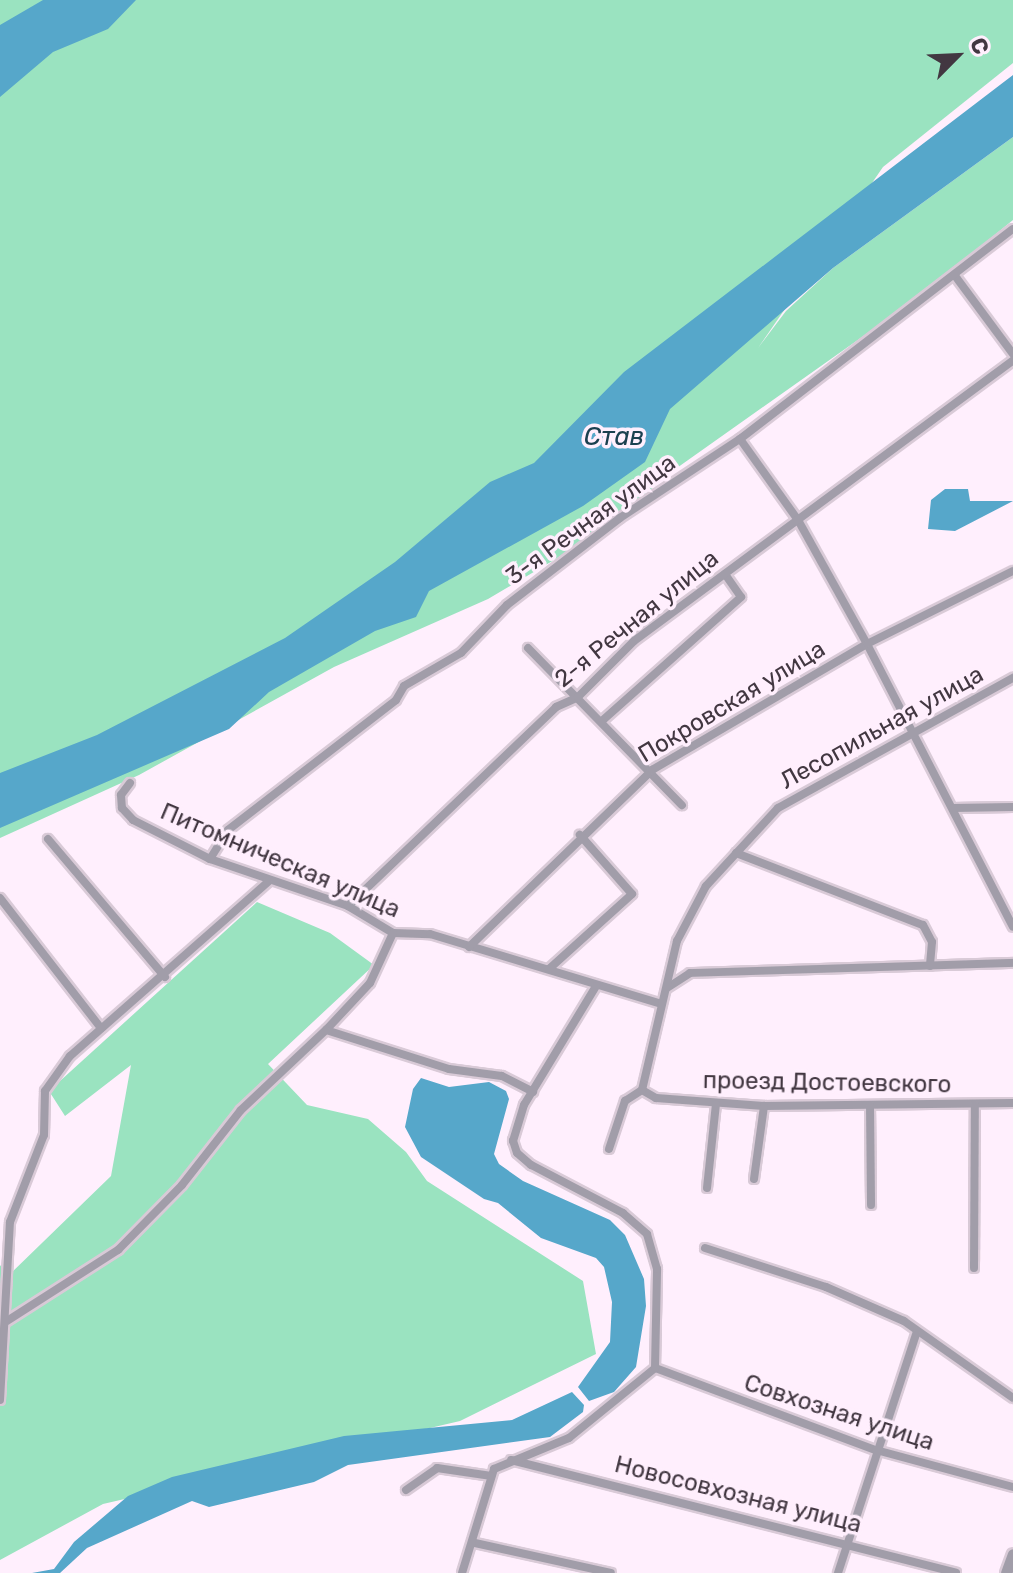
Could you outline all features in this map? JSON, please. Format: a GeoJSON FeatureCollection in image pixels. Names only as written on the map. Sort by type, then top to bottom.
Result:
{"type":"FeatureCollection","features":[{"type":"Feature","properties":{"kind":"street","name":"3-я Речная улица"},"geometry":{"type":"LineString","coordinates":[[210,859],[228,830],[396,700],[404,686],[461,653],[507,605],[620,518],[740,439],[956,277],[1013,229]]}},
{"type":"Feature","properties":{"kind":"street"},"geometry":{"type":"LineString","coordinates":[[956,277],[1013,354]]}},
{"type":"Feature","properties":{"kind":"street","name":"2-я Речная улица"},"geometry":{"type":"LineString","coordinates":[[348,906],[556,707],[578,697],[634,641],[1013,361]]}},
{"type":"Feature","properties":{"kind":"street"},"geometry":{"type":"LineString","coordinates":[[740,439],[798,520],[867,644],[1013,927]]}},
{"type":"Feature","properties":{"kind":"street","name":"Покровская улица"},"geometry":{"type":"LineString","coordinates":[[469,947],[580,835],[652,770],[867,644],[1013,571]]}},
{"type":"Feature","properties":{"kind":"street"},"geometry":{"type":"LineString","coordinates":[[603,720],[741,597],[725,574]]}},
{"type":"Feature","properties":{"kind":"street"},"geometry":{"type":"LineString","coordinates":[[528,648],[603,720],[682,805]]}},
{"type":"Feature","properties":{"kind":"street","name":"Лесопильная улица"},"geometry":{"type":"LineString","coordinates":[[609,1149],[625,1101],[642,1090],[659,1003],[685,919],[736,853],[778,808],[861,759],[913,737],[1013,678]]}},
{"type":"Feature","properties":{"kind":"street","name":"Питомническая улица"},"geometry":{"type":"LineString","coordinates":[[130,783],[121,795],[122,808],[155,834],[210,859],[268,882],[348,906],[393,933],[430,934],[659,1003]]}},
{"type":"Feature","properties":{"kind":"street"},"geometry":{"type":"LineString","coordinates":[[953,808],[1013,807]]}},
{"type":"Feature","properties":{"kind":"street"},"geometry":{"type":"LineString","coordinates":[[549,969],[632,894],[580,835]]}},
{"type":"Feature","properties":{"kind":"street"},"geometry":{"type":"LineString","coordinates":[[48,839],[165,977]]}},
{"type":"Feature","properties":{"kind":"street"},"geometry":{"type":"LineString","coordinates":[[736,853],[923,925],[932,942],[930,966]]}},
{"type":"Feature","properties":{"kind":"street"},"geometry":{"type":"LineString","coordinates":[[0,1400],[7,1321],[10,1222],[44,1135],[45,1091],[70,1056],[165,977],[268,882]]}},
{"type":"Feature","properties":{"kind":"street"},"geometry":{"type":"LineString","coordinates":[[0,898],[101,1028]]}},
{"type":"Feature","properties":{"kind":"street"},"geometry":{"type":"LineString","coordinates":[[7,1321],[118,1250],[182,1185],[241,1110],[326,1030],[370,983],[393,933]]}},
{"type":"Feature","properties":{"kind":"street"},"geometry":{"type":"LineString","coordinates":[[665,990],[690,973],[1013,963]]}},
{"type":"Feature","properties":{"kind":"street"},"geometry":{"type":"LineString","coordinates":[[462,1573],[475,1543],[491,1476],[508,1459],[569,1438],[655,1368],[657,1269],[647,1234],[623,1213],[517,1153],[515,1122],[596,986]]}},
{"type":"Feature","properties":{"kind":"street"},"geometry":{"type":"LineString","coordinates":[[326,1030],[449,1069],[502,1076],[533,1092]]}},
{"type":"Feature","properties":{"kind":"street","name":"проезд Достоевского"},"geometry":{"type":"LineString","coordinates":[[642,1090],[656,1098],[764,1106],[1013,1103]]}},
{"type":"Feature","properties":{"kind":"street"},"geometry":{"type":"LineString","coordinates":[[707,1188],[716,1104]]}},
{"type":"Feature","properties":{"kind":"street"},"geometry":{"type":"LineString","coordinates":[[974,1268],[975,1104]]}},
{"type":"Feature","properties":{"kind":"street"},"geometry":{"type":"LineString","coordinates":[[870,1105],[871,1205]]}},
{"type":"Feature","properties":{"kind":"street"},"geometry":{"type":"LineString","coordinates":[[754,1179],[764,1106]]}},
{"type":"Feature","properties":{"kind":"street"},"geometry":{"type":"LineString","coordinates":[[705,1248],[826,1287],[917,1332],[1013,1398]]}},
{"type":"Feature","properties":{"kind":"street"},"geometry":{"type":"LineString","coordinates":[[838,1573],[917,1332]]}},
{"type":"Feature","properties":{"kind":"street","name":"Совхозная улица"},"geometry":{"type":"LineString","coordinates":[[655,1368],[876,1450],[1013,1487]]}},
{"type":"Feature","properties":{"kind":"street","name":"Новосовхозная улица"},"geometry":{"type":"LineString","coordinates":[[508,1459],[849,1542],[956,1573]]}},
{"type":"Feature","properties":{"kind":"street"},"geometry":{"type":"LineString","coordinates":[[406,1490],[437,1468],[491,1476]]}},
{"type":"Feature","properties":{"kind":"street"},"geometry":{"type":"LineString","coordinates":[[475,1543],[611,1573]]}},
{"type":"Feature","properties":{"kind":"street"},"geometry":{"type":"LineString","coordinates":[[1006,1573],[1013,1554]]}},
{"type":"Feature","properties":{"kind":"green space"},"geometry":{"type":"Polygon","coordinates":[[[0,0],[1013,0],[1013,63],[883,167],[758,348],[786,311],[833,268],[1013,137],[1013,220],[920,296],[674,470],[598,534],[488,599],[334,667],[139,775],[0,838],[0,0]]]}},
{"type":"Feature","properties":{"kind":"green space"},"geometry":{"type":"Polygon","coordinates":[[[257,902],[330,933],[374,965],[268,1064],[307,1105],[368,1119],[406,1152],[427,1181],[583,1281],[596,1354],[460,1421],[103,1504],[0,1560],[0,1265],[8,1276],[111,1176],[131,1065],[65,1116],[49,1091],[257,902]]]}},
{"type":"Feature","properties":{"kind":"water"},"geometry":{"type":"Polygon","coordinates":[[[43,0],[136,0],[108,29],[53,52],[0,97],[0,25],[43,0]]]}},
{"type":"Feature","properties":{"kind":"water","name":"Став"},"geometry":{"type":"Polygon","coordinates":[[[1013,75],[1013,137],[833,268],[670,409],[645,462],[583,506],[429,591],[416,617],[375,631],[269,692],[229,729],[0,828],[0,773],[97,735],[285,638],[395,562],[490,482],[534,463],[624,372],[1013,75]]]}},
{"type":"Feature","properties":{"kind":"water"},"geometry":{"type":"Polygon","coordinates":[[[945,489],[968,489],[970,501],[1013,501],[955,531],[928,529],[931,500],[945,489]]]}},
{"type":"Feature","properties":{"kind":"water"},"geometry":{"type":"Polygon","coordinates":[[[421,1078],[449,1087],[489,1082],[506,1091],[509,1099],[494,1154],[499,1164],[523,1181],[610,1220],[625,1235],[644,1279],[646,1306],[636,1367],[614,1392],[589,1401],[578,1387],[610,1342],[612,1302],[604,1267],[596,1258],[541,1238],[498,1203],[484,1199],[421,1157],[405,1127],[413,1089],[421,1078]]]}},
{"type":"Feature","properties":{"kind":"water"},"geometry":{"type":"Polygon","coordinates":[[[572,1392],[584,1405],[583,1412],[550,1437],[348,1465],[314,1482],[209,1507],[192,1501],[87,1548],[60,1573],[32,1573],[54,1569],[74,1542],[128,1496],[172,1477],[344,1436],[512,1420],[572,1392]]]}}]}
